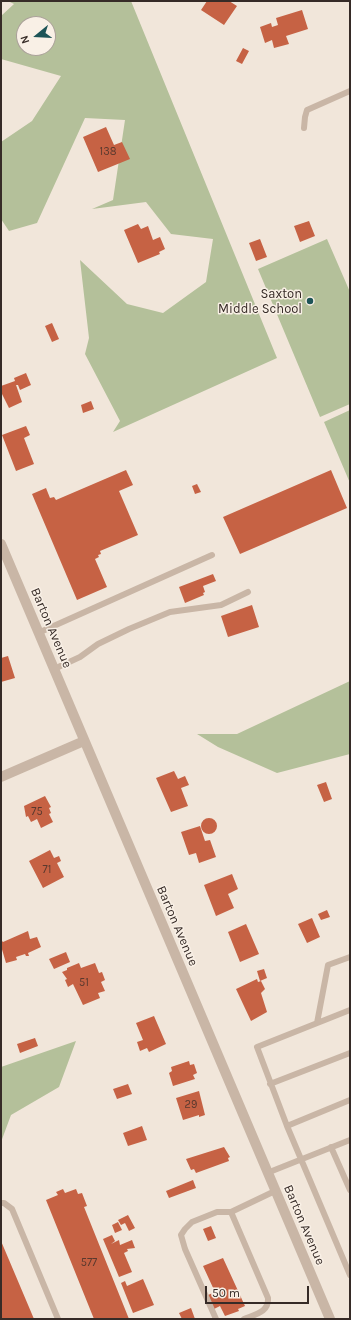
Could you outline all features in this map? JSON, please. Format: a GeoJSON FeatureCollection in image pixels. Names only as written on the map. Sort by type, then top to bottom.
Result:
{"type":"FeatureCollection","features":[{"type":"Feature","properties":{"kind":"street","name":"Barton Avenue"},"geometry":{"type":"LineString","coordinates":[[1,544],[330,1319]]}},
{"type":"Feature","properties":{"kind":"street"},"geometry":{"type":"LineString","coordinates":[[1,777],[84,741]]}},
{"type":"Feature","properties":{"kind":"lane"},"geometry":{"type":"LineString","coordinates":[[304,128],[304,117],[307,110],[350,91]]}},
{"type":"Feature","properties":{"kind":"lane"},"geometry":{"type":"LineString","coordinates":[[38,633],[212,554]]}},
{"type":"Feature","properties":{"kind":"lane"},"geometry":{"type":"LineString","coordinates":[[54,669],[80,657],[98,644],[170,612],[220,606],[248,592]]}},
{"type":"Feature","properties":{"kind":"lane"},"geometry":{"type":"LineString","coordinates":[[317,1023],[328,965],[350,957]]}},
{"type":"Feature","properties":{"kind":"lane"},"geometry":{"type":"LineString","coordinates":[[350,1010],[257,1047],[286,1126],[350,1275]]}},
{"type":"Feature","properties":{"kind":"lane"},"geometry":{"type":"LineString","coordinates":[[270,1084],[350,1052]]}},
{"type":"Feature","properties":{"kind":"lane"},"geometry":{"type":"LineString","coordinates":[[286,1126],[350,1100]]}},
{"type":"Feature","properties":{"kind":"lane"},"geometry":{"type":"LineString","coordinates":[[267,1173],[350,1140]]}},
{"type":"Feature","properties":{"kind":"lane"},"geometry":{"type":"LineString","coordinates":[[331,1147],[350,1190]]}},
{"type":"Feature","properties":{"kind":"lane"},"geometry":{"type":"LineString","coordinates":[[216,1319],[185,1249],[181,1235],[184,1229],[192,1222],[217,1212],[231,1212],[275,1191]]}},
{"type":"Feature","properties":{"kind":"lane"},"geometry":{"type":"LineString","coordinates":[[1,1203],[4,1203],[12,1209],[58,1319]]}},
{"type":"Feature","properties":{"kind":"lane"},"geometry":{"type":"LineString","coordinates":[[231,1212],[268,1298],[268,1306],[265,1310],[244,1319]]}},
{"type":"Feature","properties":{"kind":"green space"},"geometry":{"type":"Polygon","coordinates":[[[8,1],[131,1],[277,358],[113,432],[120,421],[85,354],[89,338],[80,260],[127,304],[163,313],[206,282],[213,239],[171,234],[146,202],[92,209],[113,200],[125,120],[85,118],[37,223],[9,231],[1,219],[1,142],[32,121],[61,76],[1,59],[1,16],[14,4],[8,1]]]}},
{"type":"Feature","properties":{"kind":"green space"},"geometry":{"type":"Polygon","coordinates":[[[327,239],[350,292],[350,404],[320,417],[258,269],[327,239]]]}},
{"type":"Feature","properties":{"kind":"green space"},"geometry":{"type":"Polygon","coordinates":[[[350,410],[350,483],[324,422],[350,410]]]}},
{"type":"Feature","properties":{"kind":"green space"},"geometry":{"type":"Polygon","coordinates":[[[350,681],[350,754],[277,773],[218,747],[197,734],[237,734],[350,681]]]}},
{"type":"Feature","properties":{"kind":"green space"},"geometry":{"type":"Polygon","coordinates":[[[76,1041],[59,1087],[11,1115],[1,1142],[1,1067],[76,1041]]]}},
{"type":"Feature","properties":{"kind":"building"},"geometry":{"type":"Polygon","coordinates":[[[207,1],[229,1],[237,6],[224,25],[201,10],[207,1]]]}},
{"type":"Feature","properties":{"kind":"building"},"geometry":{"type":"Polygon","coordinates":[[[302,10],[308,29],[286,36],[289,44],[274,48],[272,40],[265,43],[260,27],[271,23],[272,27],[278,25],[276,18],[302,10]]]}},
{"type":"Feature","properties":{"kind":"building"},"geometry":{"type":"Polygon","coordinates":[[[243,48],[249,51],[242,64],[236,61],[243,48]]]}},
{"type":"Feature","properties":{"kind":"building"},"geometry":{"type":"Polygon","coordinates":[[[106,127],[114,145],[122,142],[130,159],[98,172],[83,137],[106,127]]]}},
{"type":"Feature","properties":{"kind":"building"},"geometry":{"type":"Polygon","coordinates":[[[309,221],[315,236],[300,242],[294,226],[309,221]]]}},
{"type":"Feature","properties":{"kind":"building"},"geometry":{"type":"Polygon","coordinates":[[[138,224],[141,229],[148,226],[153,240],[160,237],[165,249],[159,252],[160,254],[138,263],[124,230],[138,224]]]}},
{"type":"Feature","properties":{"kind":"building"},"geometry":{"type":"Polygon","coordinates":[[[260,239],[267,257],[256,261],[249,243],[260,239]]]}},
{"type":"Feature","properties":{"kind":"building"},"geometry":{"type":"Polygon","coordinates":[[[52,323],[59,339],[52,342],[45,326],[52,323]]]}},
{"type":"Feature","properties":{"kind":"building"},"geometry":{"type":"Polygon","coordinates":[[[26,373],[31,385],[20,390],[18,385],[16,385],[22,402],[9,408],[1,392],[1,386],[15,381],[14,378],[26,373]]]}},
{"type":"Feature","properties":{"kind":"building"},"geometry":{"type":"Polygon","coordinates":[[[91,401],[94,409],[83,413],[81,405],[91,401]]]}},
{"type":"Feature","properties":{"kind":"building"},"geometry":{"type":"Polygon","coordinates":[[[26,426],[30,435],[24,438],[34,464],[16,471],[2,435],[26,426]]]}},
{"type":"Feature","properties":{"kind":"building"},"geometry":{"type":"Polygon","coordinates":[[[126,470],[133,485],[119,491],[138,535],[100,551],[101,554],[95,559],[107,587],[77,600],[32,494],[46,488],[50,498],[54,497],[56,500],[126,470]]]}},
{"type":"Feature","properties":{"kind":"building"},"geometry":{"type":"Polygon","coordinates":[[[331,470],[347,508],[240,554],[223,517],[331,470]]]}},
{"type":"Feature","properties":{"kind":"building"},"geometry":{"type":"Polygon","coordinates":[[[197,484],[201,492],[195,494],[192,486],[197,484]]]}},
{"type":"Feature","properties":{"kind":"building"},"geometry":{"type":"Polygon","coordinates":[[[213,574],[216,581],[203,586],[205,592],[203,593],[204,595],[185,603],[179,587],[213,574]]]}},
{"type":"Feature","properties":{"kind":"building"},"geometry":{"type":"Polygon","coordinates":[[[252,605],[259,627],[228,637],[221,616],[252,605]]]}},
{"type":"Feature","properties":{"kind":"building"},"geometry":{"type":"Polygon","coordinates":[[[8,656],[15,678],[1,682],[1,658],[8,656]]]}},
{"type":"Feature","properties":{"kind":"building"},"geometry":{"type":"Polygon","coordinates":[[[174,771],[178,779],[185,776],[189,785],[181,788],[188,806],[171,812],[156,778],[174,771]]]}},
{"type":"Feature","properties":{"kind":"building"},"geometry":{"type":"Polygon","coordinates":[[[326,782],[332,799],[324,802],[317,785],[326,782]]]}},
{"type":"Feature","properties":{"kind":"building"},"geometry":{"type":"Polygon","coordinates":[[[45,796],[51,807],[49,808],[51,813],[49,814],[53,822],[41,828],[37,819],[31,822],[28,816],[26,817],[24,806],[45,796]]]}},
{"type":"Feature","properties":{"kind":"building"},"geometry":{"type":"Polygon","coordinates":[[[209,818],[215,820],[217,826],[215,832],[209,834],[203,832],[201,826],[203,820],[209,818]]]}},
{"type":"Feature","properties":{"kind":"building"},"geometry":{"type":"Polygon","coordinates":[[[200,826],[205,841],[210,840],[216,857],[199,863],[196,853],[189,855],[181,832],[200,826]]]}},
{"type":"Feature","properties":{"kind":"building"},"geometry":{"type":"Polygon","coordinates":[[[50,850],[54,858],[59,856],[61,861],[57,863],[64,877],[43,888],[29,861],[50,850]]]}},
{"type":"Feature","properties":{"kind":"building"},"geometry":{"type":"Polygon","coordinates":[[[232,874],[238,889],[228,894],[234,908],[216,916],[204,885],[232,874]]]}},
{"type":"Feature","properties":{"kind":"building"},"geometry":{"type":"Polygon","coordinates":[[[327,910],[330,917],[321,920],[318,914],[327,910]]]}},
{"type":"Feature","properties":{"kind":"building"},"geometry":{"type":"Polygon","coordinates":[[[312,918],[320,937],[307,943],[298,924],[312,918]]]}},
{"type":"Feature","properties":{"kind":"building"},"geometry":{"type":"Polygon","coordinates":[[[246,924],[259,954],[240,962],[228,932],[246,924]]]}},
{"type":"Feature","properties":{"kind":"building"},"geometry":{"type":"Polygon","coordinates":[[[28,931],[30,939],[37,937],[41,947],[28,953],[29,956],[26,956],[25,954],[16,957],[17,960],[6,963],[1,946],[1,940],[3,942],[28,931]]]}},
{"type":"Feature","properties":{"kind":"building"},"geometry":{"type":"Polygon","coordinates":[[[66,952],[70,962],[54,969],[49,959],[66,952]]]}},
{"type":"Feature","properties":{"kind":"building"},"geometry":{"type":"Polygon","coordinates":[[[79,963],[81,968],[95,963],[99,973],[102,972],[105,980],[101,982],[105,991],[98,993],[100,998],[83,1005],[73,984],[68,987],[65,980],[67,979],[62,972],[79,963]]]}},
{"type":"Feature","properties":{"kind":"building"},"geometry":{"type":"Polygon","coordinates":[[[264,969],[267,978],[260,981],[257,971],[264,969]]]}},
{"type":"Feature","properties":{"kind":"building"},"geometry":{"type":"Polygon","coordinates":[[[257,979],[258,982],[261,981],[265,989],[261,993],[267,1012],[251,1021],[236,989],[257,979]]]}},
{"type":"Feature","properties":{"kind":"building"},"geometry":{"type":"Polygon","coordinates":[[[154,1016],[166,1044],[149,1052],[147,1048],[140,1051],[137,1042],[143,1040],[136,1023],[154,1016]]]}},
{"type":"Feature","properties":{"kind":"building"},"geometry":{"type":"Polygon","coordinates":[[[35,1038],[38,1046],[20,1053],[17,1044],[35,1038]]]}},
{"type":"Feature","properties":{"kind":"building"},"geometry":{"type":"Polygon","coordinates":[[[189,1061],[190,1065],[194,1064],[197,1073],[193,1075],[195,1079],[173,1086],[169,1073],[172,1071],[171,1067],[189,1061]]]}},
{"type":"Feature","properties":{"kind":"building"},"geometry":{"type":"Polygon","coordinates":[[[128,1084],[132,1094],[117,1099],[113,1089],[128,1084]]]}},
{"type":"Feature","properties":{"kind":"building"},"geometry":{"type":"Polygon","coordinates":[[[199,1091],[205,1115],[199,1117],[199,1115],[183,1120],[176,1098],[199,1091]]]}},
{"type":"Feature","properties":{"kind":"building"},"geometry":{"type":"Polygon","coordinates":[[[142,1126],[147,1140],[128,1146],[123,1133],[142,1126]]]}},
{"type":"Feature","properties":{"kind":"building"},"geometry":{"type":"Polygon","coordinates":[[[224,1147],[230,1157],[228,1158],[229,1161],[196,1173],[194,1169],[191,1170],[186,1159],[224,1147]]]}},
{"type":"Feature","properties":{"kind":"building"},"geometry":{"type":"Polygon","coordinates":[[[193,1180],[196,1188],[169,1198],[166,1191],[193,1180]]]}},
{"type":"Feature","properties":{"kind":"building"},"geometry":{"type":"Polygon","coordinates":[[[63,1189],[65,1193],[76,1189],[78,1194],[82,1193],[87,1206],[84,1207],[129,1319],[94,1319],[46,1200],[58,1195],[56,1192],[63,1189]]]}},
{"type":"Feature","properties":{"kind":"building"},"geometry":{"type":"Polygon","coordinates":[[[128,1215],[135,1228],[129,1231],[125,1223],[121,1225],[118,1220],[128,1215]]]}},
{"type":"Feature","properties":{"kind":"building"},"geometry":{"type":"Polygon","coordinates":[[[118,1222],[122,1230],[115,1233],[112,1225],[118,1222]]]}},
{"type":"Feature","properties":{"kind":"building"},"geometry":{"type":"Polygon","coordinates":[[[211,1226],[216,1238],[208,1241],[203,1229],[211,1226]]]}},
{"type":"Feature","properties":{"kind":"building"},"geometry":{"type":"Polygon","coordinates":[[[112,1235],[115,1241],[111,1244],[119,1240],[120,1245],[132,1240],[135,1248],[127,1249],[128,1251],[124,1253],[132,1272],[119,1277],[103,1239],[112,1235]]]}},
{"type":"Feature","properties":{"kind":"building"},"geometry":{"type":"Polygon","coordinates":[[[1,1241],[34,1319],[1,1319],[1,1241]]]}},
{"type":"Feature","properties":{"kind":"building"},"geometry":{"type":"Polygon","coordinates":[[[223,1258],[245,1306],[238,1309],[239,1311],[225,1316],[220,1306],[214,1309],[208,1295],[215,1292],[203,1266],[223,1258]]]}},
{"type":"Feature","properties":{"kind":"building"},"geometry":{"type":"Polygon","coordinates":[[[143,1279],[154,1305],[133,1313],[121,1283],[125,1281],[127,1286],[143,1279]]]}},
{"type":"Feature","properties":{"kind":"building"},"geometry":{"type":"Polygon","coordinates":[[[191,1308],[195,1319],[182,1319],[179,1313],[191,1308]]]}},
{"type":"Feature","properties":{"kind":"place","name":"Saxton Middle School"},"geometry":{"type":"Point","coordinates":[310,301]}}]}
